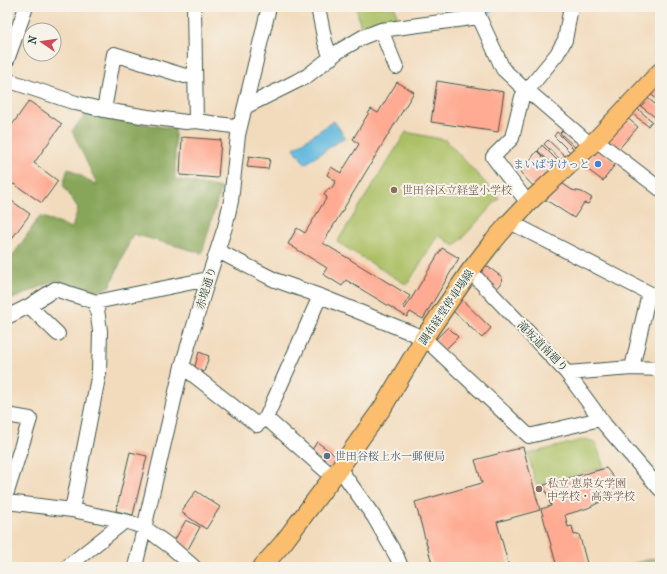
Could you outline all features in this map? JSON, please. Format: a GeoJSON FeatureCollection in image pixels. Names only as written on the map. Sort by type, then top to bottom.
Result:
{"type":"FeatureCollection","features":[{"type":"Feature","properties":{"kind":"main road","name":"調布経堂停車場線"},"geometry":{"type":"LineString","coordinates":[[262,567],[283,544],[336,474],[383,407],[424,338],[491,244],[528,203],[594,143],[660,72]]}},
{"type":"Feature","properties":{"kind":"street"},"geometry":{"type":"LineString","coordinates":[[7,60],[13,26],[26,7]]}},
{"type":"Feature","properties":{"kind":"street"},"geometry":{"type":"LineString","coordinates":[[194,7],[196,121]]}},
{"type":"Feature","properties":{"kind":"street","name":"赤堤通り"},"geometry":{"type":"LineString","coordinates":[[135,567],[182,366],[208,279],[226,227],[231,201],[240,127],[269,7]]}},
{"type":"Feature","properties":{"kind":"street"},"geometry":{"type":"LineString","coordinates":[[318,7],[325,42],[331,58]]}},
{"type":"Feature","properties":{"kind":"street"},"geometry":{"type":"LineString","coordinates":[[528,203],[493,157],[512,138],[522,97],[556,54],[565,40],[571,7]]}},
{"type":"Feature","properties":{"kind":"street"},"geometry":{"type":"LineString","coordinates":[[245,107],[307,76],[339,51],[363,37],[380,30],[478,12],[503,69],[521,86],[594,143],[660,189]]}},
{"type":"Feature","properties":{"kind":"street"},"geometry":{"type":"LineString","coordinates":[[380,30],[396,67]]}},
{"type":"Feature","properties":{"kind":"street"},"geometry":{"type":"LineString","coordinates":[[104,110],[114,54],[185,76],[195,74]]}},
{"type":"Feature","properties":{"kind":"street"},"geometry":{"type":"LineString","coordinates":[[7,80],[76,103],[104,110],[186,122],[196,121],[240,127]]}},
{"type":"Feature","properties":{"kind":"street"},"geometry":{"type":"LineString","coordinates":[[510,222],[649,293],[632,368]]}},
{"type":"Feature","properties":{"kind":"street"},"geometry":{"type":"LineString","coordinates":[[218,251],[275,280],[320,296],[424,338],[529,436],[600,419]]}},
{"type":"Feature","properties":{"kind":"street","name":"滝坂道南廻り"},"geometry":{"type":"LineString","coordinates":[[470,272],[567,373],[632,368],[660,368]]}},
{"type":"Feature","properties":{"kind":"street"},"geometry":{"type":"LineString","coordinates":[[7,317],[29,306],[55,289],[96,302],[208,279]]}},
{"type":"Feature","properties":{"kind":"street"},"geometry":{"type":"LineString","coordinates":[[182,366],[257,426],[266,418],[320,296]]}},
{"type":"Feature","properties":{"kind":"street"},"geometry":{"type":"LineString","coordinates":[[72,510],[99,374],[100,330],[96,302]]}},
{"type":"Feature","properties":{"kind":"street"},"geometry":{"type":"LineString","coordinates":[[29,306],[58,334]]}},
{"type":"Feature","properties":{"kind":"street"},"geometry":{"type":"LineString","coordinates":[[567,373],[600,419],[660,488]]}},
{"type":"Feature","properties":{"kind":"street"},"geometry":{"type":"LineString","coordinates":[[7,416],[30,419],[7,492]]}},
{"type":"Feature","properties":{"kind":"street"},"geometry":{"type":"LineString","coordinates":[[266,418],[336,474],[344,475],[374,517],[398,557],[401,567]]}},
{"type":"Feature","properties":{"kind":"street"},"geometry":{"type":"LineString","coordinates":[[7,502],[72,510],[125,521],[144,528],[171,546],[194,567]]}},
{"type":"Feature","properties":{"kind":"street"},"geometry":{"type":"LineString","coordinates":[[67,567],[125,521]]}},
{"type":"Feature","properties":{"kind":"green space"},"geometry":{"type":"Polygon","coordinates":[[[356,7],[395,7],[397,17],[375,22],[361,28],[356,7]]]}},
{"type":"Feature","properties":{"kind":"green space"},"geometry":{"type":"Polygon","coordinates":[[[86,114],[175,129],[175,179],[221,188],[202,253],[133,234],[110,286],[99,291],[54,281],[13,299],[7,282],[7,264],[40,216],[72,228],[78,208],[63,185],[68,168],[98,186],[72,131],[86,114]]]}},
{"type":"Feature","properties":{"kind":"green space"},"geometry":{"type":"Polygon","coordinates":[[[406,132],[446,140],[499,198],[455,246],[438,235],[407,285],[337,242],[406,132]]]}},
{"type":"Feature","properties":{"kind":"green space"},"geometry":{"type":"Polygon","coordinates":[[[586,439],[596,443],[604,468],[536,485],[528,454],[586,439]]]}},
{"type":"Feature","properties":{"kind":"green space"},"geometry":{"type":"Polygon","coordinates":[[[660,557],[660,567],[633,567],[632,564],[660,557]]]}},
{"type":"Feature","properties":{"kind":"water"},"geometry":{"type":"Polygon","coordinates":[[[334,121],[345,137],[305,164],[294,148],[334,121]]]}},
{"type":"Feature","properties":{"kind":"building"},"geometry":{"type":"Polygon","coordinates":[[[437,81],[504,92],[498,132],[431,122],[437,81]]]}},
{"type":"Feature","properties":{"kind":"building"},"geometry":{"type":"Polygon","coordinates":[[[397,82],[414,92],[323,243],[410,296],[403,307],[405,309],[442,248],[459,258],[423,319],[410,312],[407,317],[346,280],[342,286],[323,274],[327,268],[288,244],[297,228],[305,233],[327,197],[324,195],[329,188],[331,189],[336,181],[327,175],[331,167],[341,173],[359,144],[353,139],[371,109],[378,113],[397,82]]]}},
{"type":"Feature","properties":{"kind":"building"},"geometry":{"type":"Polygon","coordinates":[[[653,86],[660,92],[660,102],[648,92],[653,86]]]}},
{"type":"Feature","properties":{"kind":"building"},"geometry":{"type":"Polygon","coordinates":[[[645,96],[660,108],[660,121],[638,104],[645,96]]]}},
{"type":"Feature","properties":{"kind":"building"},"geometry":{"type":"Polygon","coordinates":[[[29,101],[62,124],[34,163],[58,181],[42,203],[14,184],[7,187],[7,132],[29,101]]]}},
{"type":"Feature","properties":{"kind":"building"},"geometry":{"type":"Polygon","coordinates":[[[634,106],[652,121],[648,126],[629,111],[634,106]]]}},
{"type":"Feature","properties":{"kind":"building"},"geometry":{"type":"Polygon","coordinates":[[[625,116],[638,127],[617,151],[606,141],[625,116]]]}},
{"type":"Feature","properties":{"kind":"building"},"geometry":{"type":"Polygon","coordinates":[[[564,129],[581,143],[576,148],[560,133],[564,129]]]}},
{"type":"Feature","properties":{"kind":"building"},"geometry":{"type":"Polygon","coordinates":[[[557,132],[574,149],[570,152],[554,136],[557,132]]]}},
{"type":"Feature","properties":{"kind":"building"},"geometry":{"type":"Polygon","coordinates":[[[182,137],[221,140],[218,178],[180,175],[182,137]]]}},
{"type":"Feature","properties":{"kind":"building"},"geometry":{"type":"Polygon","coordinates":[[[548,140],[566,157],[562,161],[544,144],[548,140]]]}},
{"type":"Feature","properties":{"kind":"building"},"geometry":{"type":"Polygon","coordinates":[[[542,145],[560,163],[556,167],[538,151],[542,145]]]}},
{"type":"Feature","properties":{"kind":"building"},"geometry":{"type":"Polygon","coordinates":[[[599,150],[616,163],[603,181],[583,166],[594,151],[599,150]]]}},
{"type":"Feature","properties":{"kind":"building"},"geometry":{"type":"Polygon","coordinates":[[[537,151],[555,169],[534,187],[520,172],[529,164],[530,160],[537,151]]]}},
{"type":"Feature","properties":{"kind":"building"},"geometry":{"type":"Polygon","coordinates":[[[249,156],[270,159],[268,169],[247,167],[249,156]]]}},
{"type":"Feature","properties":{"kind":"building"},"geometry":{"type":"Polygon","coordinates":[[[560,182],[572,190],[582,192],[592,198],[588,204],[584,203],[574,218],[543,198],[560,182]]]}},
{"type":"Feature","properties":{"kind":"building"},"geometry":{"type":"Polygon","coordinates":[[[9,199],[30,214],[7,245],[7,202],[9,199]]]}},
{"type":"Feature","properties":{"kind":"building"},"geometry":{"type":"Polygon","coordinates":[[[484,264],[502,277],[501,284],[495,291],[478,272],[484,264]]]}},
{"type":"Feature","properties":{"kind":"building"},"geometry":{"type":"Polygon","coordinates":[[[459,297],[491,328],[482,338],[453,311],[459,297]]]}},
{"type":"Feature","properties":{"kind":"building"},"geometry":{"type":"Polygon","coordinates":[[[448,327],[458,337],[444,351],[434,341],[448,327]]]}},
{"type":"Feature","properties":{"kind":"building"},"geometry":{"type":"Polygon","coordinates":[[[199,352],[209,356],[204,372],[194,369],[199,352]]]}},
{"type":"Feature","properties":{"kind":"building"},"geometry":{"type":"Polygon","coordinates":[[[317,442],[339,458],[330,468],[311,451],[317,442]]]}},
{"type":"Feature","properties":{"kind":"building"},"geometry":{"type":"Polygon","coordinates":[[[523,447],[540,510],[497,522],[509,567],[433,567],[415,502],[482,483],[475,460],[523,447]]]}},
{"type":"Feature","properties":{"kind":"building"},"geometry":{"type":"Polygon","coordinates":[[[130,452],[147,456],[133,515],[116,511],[130,452]]]}},
{"type":"Feature","properties":{"kind":"building"},"geometry":{"type":"Polygon","coordinates":[[[606,468],[622,488],[606,499],[588,508],[565,515],[568,527],[572,526],[574,535],[579,534],[588,567],[557,567],[541,509],[551,506],[544,485],[606,468]]]}},
{"type":"Feature","properties":{"kind":"building"},"geometry":{"type":"Polygon","coordinates":[[[196,491],[220,507],[206,529],[181,512],[196,491]]]}},
{"type":"Feature","properties":{"kind":"building"},"geometry":{"type":"Polygon","coordinates":[[[186,520],[200,527],[187,551],[173,543],[186,520]]]}},
{"type":"Feature","properties":{"kind":"waterway"},"geometry":{"type":"LineString","coordinates":[[485,16],[494,7]]}},
{"type":"Feature","properties":{"kind":"place","name":"まいばすけっと"},"geometry":{"type":"Point","coordinates":[598,164]}},
{"type":"Feature","properties":{"kind":"place","name":"世田谷区立経堂小学校"},"geometry":{"type":"Point","coordinates":[394,190]}},
{"type":"Feature","properties":{"kind":"place","name":"世田谷桜上水一郵便局"},"geometry":{"type":"Point","coordinates":[327,456]}},
{"type":"Feature","properties":{"kind":"place","name":"私立 恵泉女学園 中学校・高等学校"},"geometry":{"type":"Point","coordinates":[539,489]}}]}
